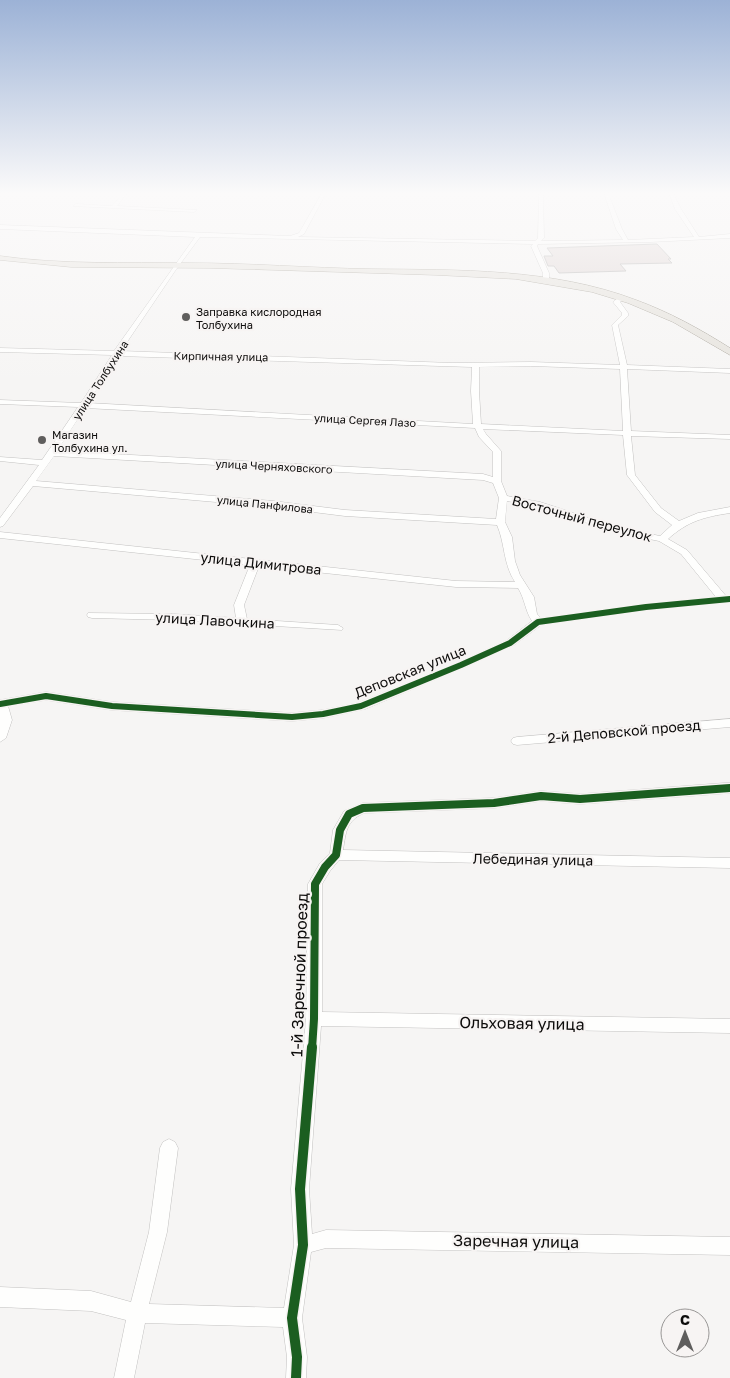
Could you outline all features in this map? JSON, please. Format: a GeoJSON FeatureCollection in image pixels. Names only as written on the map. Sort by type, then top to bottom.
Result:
{"type":"FeatureCollection","features":[{"type":"Feature","properties":{"kind":"main road"},"geometry":{"type":"LineString","coordinates":[[0,258],[62,264],[454,272],[546,280],[621,298],[667,316],[730,352]]}},
{"type":"Feature","properties":{"kind":"street","name":"улица Толбухина"},"geometry":{"type":"LineString","coordinates":[[0,524],[52,453],[131,331],[182,257]]}},
{"type":"Feature","properties":{"kind":"street"},"geometry":{"type":"LineString","coordinates":[[538,257],[546,273],[546,280]]}},
{"type":"Feature","properties":{"kind":"street"},"geometry":{"type":"LineString","coordinates":[[621,298],[616,302],[625,313],[625,316],[615,325],[623,358],[626,435]]}},
{"type":"Feature","properties":{"kind":"street","name":"Кирпичная улица"},"geometry":{"type":"LineString","coordinates":[[0,350],[365,360],[452,365],[491,364],[622,368]]}},
{"type":"Feature","properties":{"kind":"street"},"geometry":{"type":"LineString","coordinates":[[476,365],[477,423],[482,435],[497,451],[497,481],[503,498],[500,522],[507,537],[510,561],[528,597],[532,614],[538,622]]}},
{"type":"Feature","properties":{"kind":"street"},"geometry":{"type":"LineString","coordinates":[[622,368],[730,370]]}},
{"type":"Feature","properties":{"kind":"street","name":"улица Сергея Лазо"},"geometry":{"type":"LineString","coordinates":[[0,402],[626,435],[730,437]]}},
{"type":"Feature","properties":{"kind":"street","name":"Восточный переулок"},"geometry":{"type":"LineString","coordinates":[[626,435],[631,475],[658,510],[678,525]]}},
{"type":"Feature","properties":{"kind":"street","name":"улица Черняховского"},"geometry":{"type":"LineString","coordinates":[[52,453],[483,477],[497,481]]}},
{"type":"Feature","properties":{"kind":"street"},"geometry":{"type":"LineString","coordinates":[[0,459],[43,463]]}},
{"type":"Feature","properties":{"kind":"street","name":"улица Панфилова"},"geometry":{"type":"LineString","coordinates":[[30,483],[273,504],[345,513],[500,522]]}},
{"type":"Feature","properties":{"kind":"street","name":"Восточный переулок"},"geometry":{"type":"LineString","coordinates":[[503,498],[537,504],[618,530],[662,539]]}},
{"type":"Feature","properties":{"kind":"street"},"geometry":{"type":"LineString","coordinates":[[727,600],[684,552],[662,539],[678,525],[701,515],[730,510]]}},
{"type":"Feature","properties":{"kind":"street","name":"улица Димитрова"},"geometry":{"type":"LineString","coordinates":[[0,535],[456,584],[522,585]]}},
{"type":"Feature","properties":{"kind":"street"},"geometry":{"type":"LineString","coordinates":[[242,621],[238,605],[256,562]]}},
{"type":"Feature","properties":{"kind":"street","name":"Деповская улица"},"geometry":{"type":"LineString","coordinates":[[1,704],[46,696],[112,706],[292,717],[323,714],[361,706],[461,666],[510,643],[538,622],[646,607],[727,600]]}},
{"type":"Feature","properties":{"kind":"street","name":"улица Лавочкина"},"geometry":{"type":"LineString","coordinates":[[92,615],[242,621],[338,628]]}},
{"type":"Feature","properties":{"kind":"street"},"geometry":{"type":"LineString","coordinates":[[0,738],[6,720],[1,704]]}},
{"type":"Feature","properties":{"kind":"street","name":"2-й Деповской проезд"},"geometry":{"type":"LineString","coordinates":[[517,741],[730,723]]}},
{"type":"Feature","properties":{"kind":"street"},"geometry":{"type":"LineString","coordinates":[[336,856],[340,830],[349,814],[363,808],[494,803],[541,796],[580,799],[730,788]]}},
{"type":"Feature","properties":{"kind":"street","name":"Лебединая улица"},"geometry":{"type":"LineString","coordinates":[[336,856],[730,863]]}},
{"type":"Feature","properties":{"kind":"street","name":"1-й Заречной проезд"},"geometry":{"type":"LineString","coordinates":[[296,1378],[297,1357],[292,1318],[303,1245],[300,1189],[314,1020],[315,884],[325,866],[336,856]]}},
{"type":"Feature","properties":{"kind":"street","name":"Ольховая улица"},"geometry":{"type":"LineString","coordinates":[[314,1020],[730,1026]]}},
{"type":"Feature","properties":{"kind":"street"},"geometry":{"type":"LineString","coordinates":[[124,1378],[137,1313],[158,1232],[169,1148]]}},
{"type":"Feature","properties":{"kind":"street","name":"Заречная улица"},"geometry":{"type":"LineString","coordinates":[[303,1245],[326,1239],[336,1239],[730,1246]]}},
{"type":"Feature","properties":{"kind":"street"},"geometry":{"type":"LineString","coordinates":[[0,1297],[91,1301],[137,1313],[292,1318]]}},
{"type":"Feature","properties":{"kind":"building"},"geometry":{"type":"Polygon","coordinates":[[[545,257],[669,257],[671,259],[668,259],[672,263],[620,264],[626,271],[559,273],[554,266],[548,266],[545,257]]]}},
{"type":"Feature","properties":{"kind":"cycle path"},"geometry":{"type":"LineString","coordinates":[[0,704],[46,696],[112,706],[292,717],[323,714],[361,706],[461,665],[510,643],[538,622],[646,607],[730,599]]}},
{"type":"Feature","properties":{"kind":"cycle path"},"geometry":{"type":"LineString","coordinates":[[296,1378],[297,1357],[292,1318],[303,1245],[300,1189],[314,1019],[315,884],[325,867],[336,855],[340,830],[349,814],[363,808],[494,803],[541,796],[580,799],[730,788]]}},
{"type":"Feature","properties":{"kind":"place","name":"Заправка кислородная Толбухина"},"geometry":{"type":"Point","coordinates":[186,317]}},
{"type":"Feature","properties":{"kind":"place","name":"Магазин Толбухина ул."},"geometry":{"type":"Point","coordinates":[42,440]}}]}
